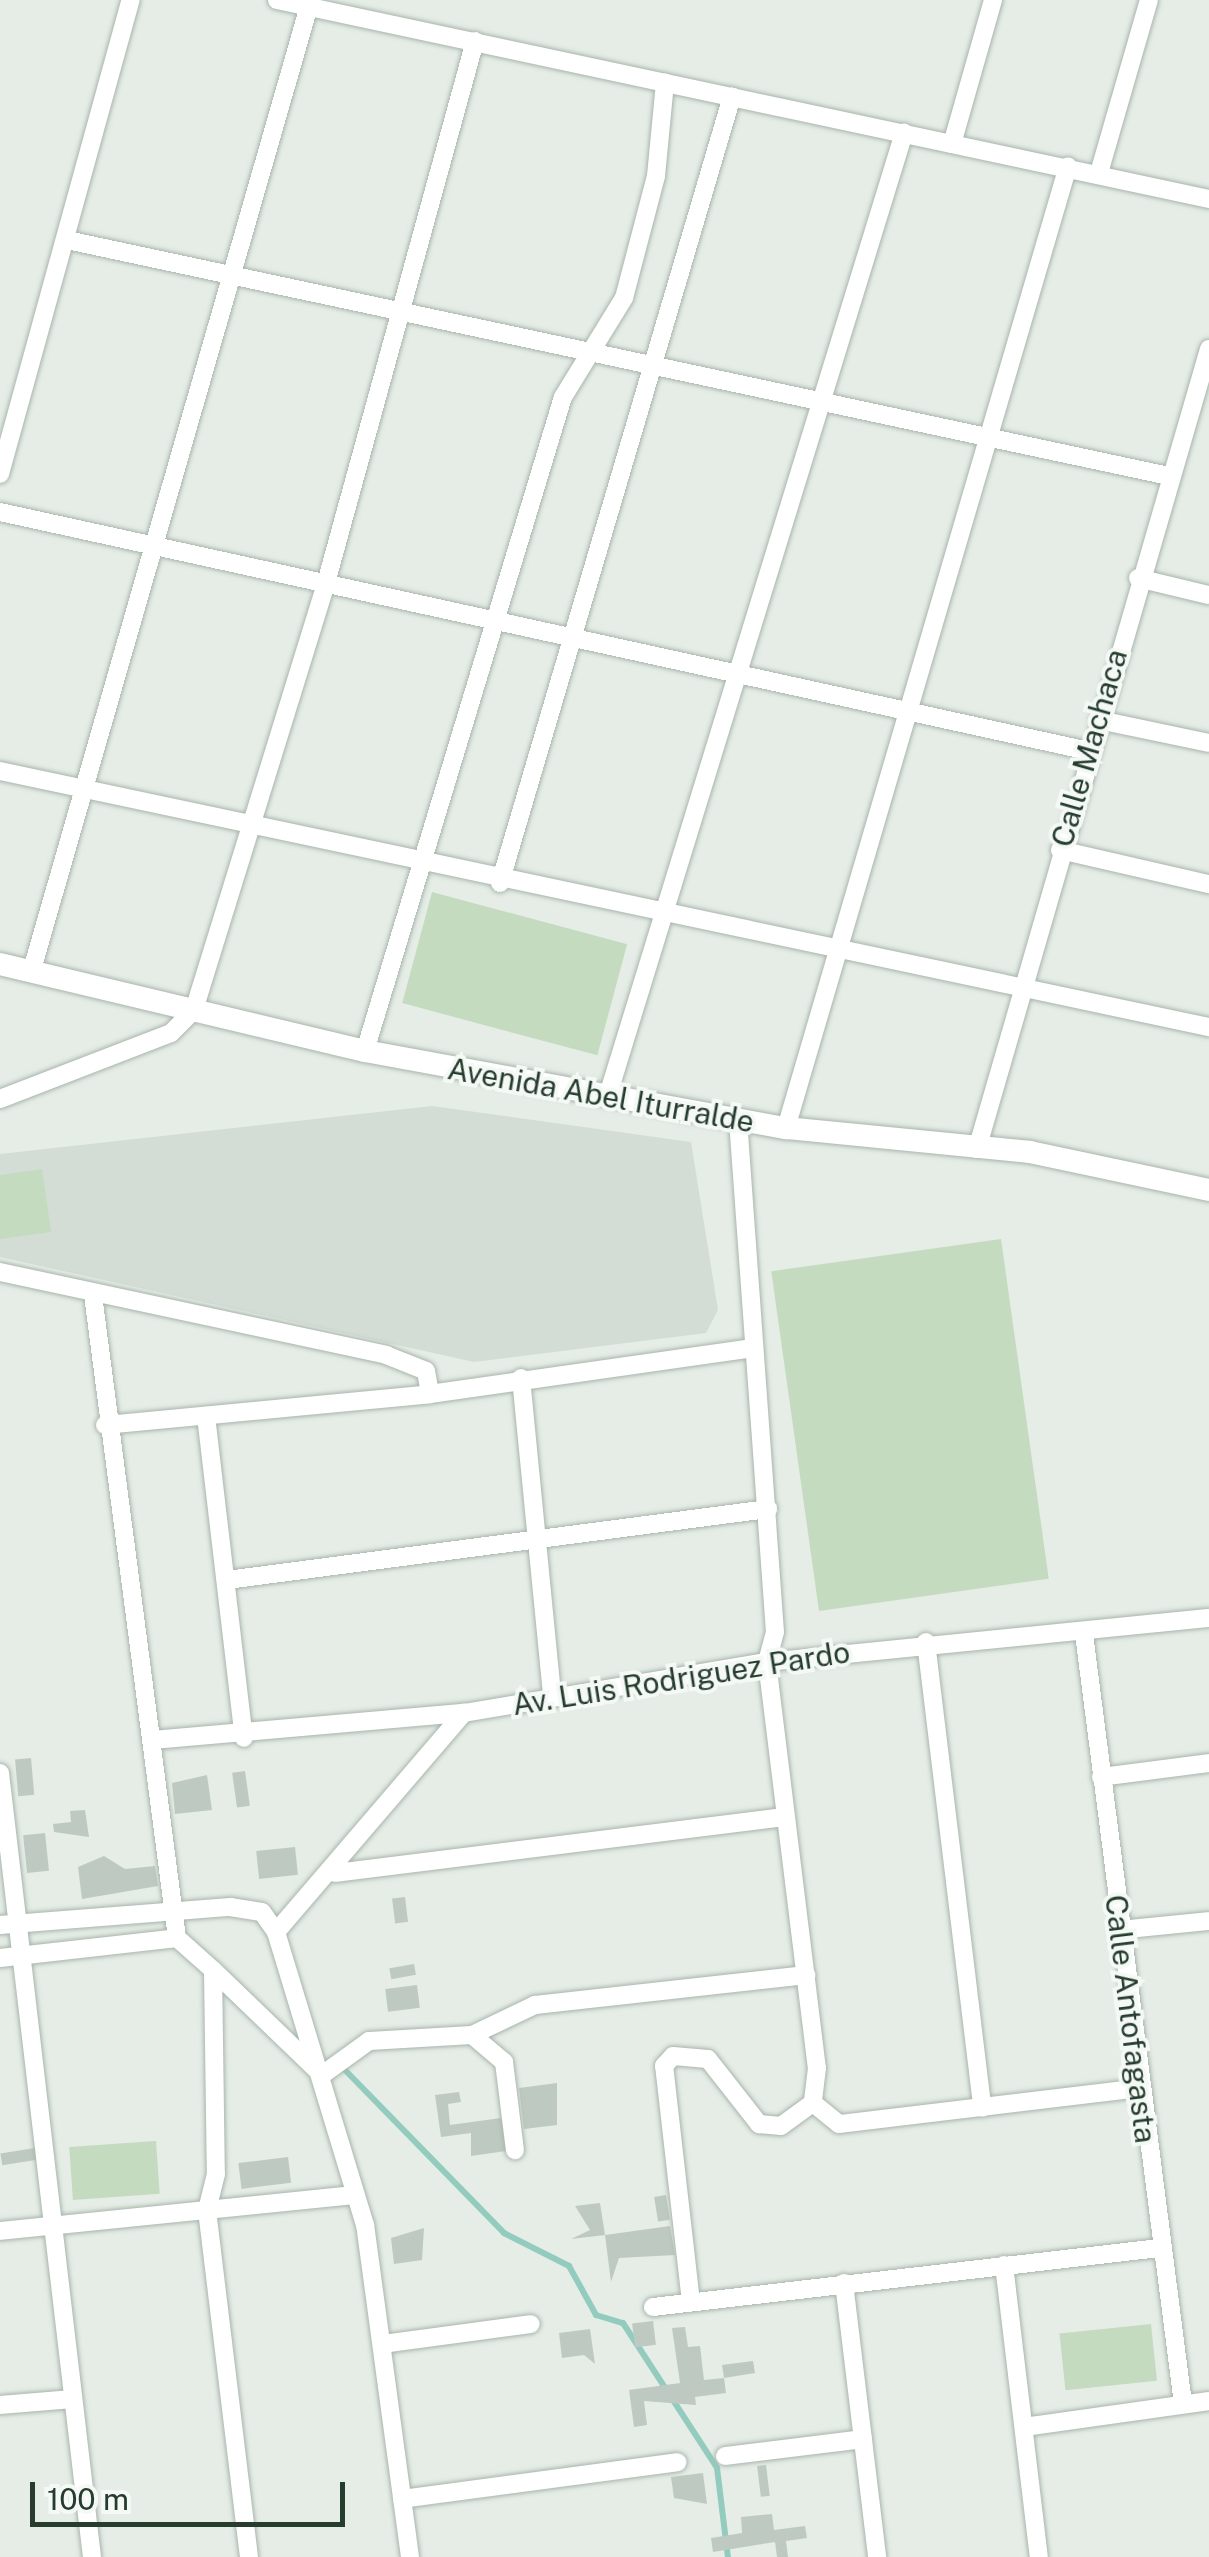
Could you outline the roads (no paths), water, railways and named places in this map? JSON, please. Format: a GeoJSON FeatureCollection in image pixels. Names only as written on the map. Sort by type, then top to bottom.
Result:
{"type":"FeatureCollection","features":[{"type":"Feature","properties":{"kind":"street"},"geometry":{"type":"LineString","coordinates":[[0,473],[131,0]]}},
{"type":"Feature","properties":{"kind":"street"},"geometry":{"type":"LineString","coordinates":[[277,0],[1099,172],[1209,199]]}},
{"type":"Feature","properties":{"kind":"street"},"geometry":{"type":"LineString","coordinates":[[952,144],[993,0]]}},
{"type":"Feature","properties":{"kind":"street"},"geometry":{"type":"LineString","coordinates":[[1099,172],[1149,0]]}},
{"type":"Feature","properties":{"kind":"street"},"geometry":{"type":"LineString","coordinates":[[32,974],[84,789],[160,546],[309,6]]}},
{"type":"Feature","properties":{"kind":"street"},"geometry":{"type":"LineString","coordinates":[[0,1098],[171,1032],[194,1010],[246,823],[326,583],[475,41]]}},
{"type":"Feature","properties":{"kind":"street"},"geometry":{"type":"LineString","coordinates":[[365,1052],[562,396],[624,298],[656,176],[665,82]]}},
{"type":"Feature","properties":{"kind":"street"},"geometry":{"type":"LineString","coordinates":[[500,883],[648,367],[732,96]]}},
{"type":"Feature","properties":{"kind":"street"},"geometry":{"type":"LineString","coordinates":[[608,1095],[668,916],[736,674],[904,133]]}},
{"type":"Feature","properties":{"kind":"street"},"geometry":{"type":"LineString","coordinates":[[786,1128],[905,709],[1068,166]]}},
{"type":"Feature","properties":{"kind":"street"},"geometry":{"type":"LineString","coordinates":[[67,240],[401,307],[648,367],[822,400],[1169,476]]}},
{"type":"Feature","properties":{"kind":"street","name":"Calle Machaca"},"geometry":{"type":"LineString","coordinates":[[977,1149],[1017,992],[1209,349]]}},
{"type":"Feature","properties":{"kind":"street"},"geometry":{"type":"LineString","coordinates":[[0,512],[1089,752]]}},
{"type":"Feature","properties":{"kind":"street"},"geometry":{"type":"LineString","coordinates":[[1138,578],[1209,595]]}},
{"type":"Feature","properties":{"kind":"street"},"geometry":{"type":"LineString","coordinates":[[1099,720],[1209,743]]}},
{"type":"Feature","properties":{"kind":"street"},"geometry":{"type":"LineString","coordinates":[[0,771],[834,955],[1209,1028]]}},
{"type":"Feature","properties":{"kind":"street"},"geometry":{"type":"LineString","coordinates":[[1060,850],[1209,884]]}},
{"type":"Feature","properties":{"kind":"street","name":"Avenida Abel Iturralde"},"geometry":{"type":"LineString","coordinates":[[0,964],[365,1052],[786,1128],[977,1149],[1209,1190]]}},
{"type":"Feature","properties":{"kind":"street"},"geometry":{"type":"LineString","coordinates":[[738,1120],[748,1348],[768,1509],[775,1632],[767,1662],[806,1975],[813,2104],[838,2124],[1139,2088]]}},
{"type":"Feature","properties":{"kind":"street"},"geometry":{"type":"LineString","coordinates":[[0,1272],[386,1355],[426,1371],[430,1394]]}},
{"type":"Feature","properties":{"kind":"street"},"geometry":{"type":"LineString","coordinates":[[93,1295],[106,1424],[153,1740],[177,1938],[322,2075]]}},
{"type":"Feature","properties":{"kind":"street"},"geometry":{"type":"LineString","coordinates":[[106,1424],[430,1394],[748,1348]]}},
{"type":"Feature","properties":{"kind":"street"},"geometry":{"type":"LineString","coordinates":[[521,1378],[552,1695]]}},
{"type":"Feature","properties":{"kind":"street"},"geometry":{"type":"LineString","coordinates":[[206,1416],[244,1738]]}},
{"type":"Feature","properties":{"kind":"street"},"geometry":{"type":"LineString","coordinates":[[227,1580],[520,1546],[537,1536],[768,1509]]}},
{"type":"Feature","properties":{"kind":"street","name":"Av. Luis Rodriguez Pardo"},"geometry":{"type":"LineString","coordinates":[[153,1740],[244,1738],[464,1713],[552,1695],[767,1662],[926,1642],[1084,1634],[1209,1618]]}},
{"type":"Feature","properties":{"kind":"street","name":"Calle Antofagasta"},"geometry":{"type":"LineString","coordinates":[[1084,1634],[1159,2248],[1183,2404]]}},
{"type":"Feature","properties":{"kind":"street"},"geometry":{"type":"LineString","coordinates":[[926,1642],[982,2108]]}},
{"type":"Feature","properties":{"kind":"street"},"geometry":{"type":"LineString","coordinates":[[276,1932],[335,1873],[464,1713]]}},
{"type":"Feature","properties":{"kind":"street"},"geometry":{"type":"LineString","coordinates":[[1101,1777],[1209,1762]]}},
{"type":"Feature","properties":{"kind":"street"},"geometry":{"type":"LineString","coordinates":[[0,1774],[9,1924],[25,1955],[92,2557]]}},
{"type":"Feature","properties":{"kind":"street"},"geometry":{"type":"LineString","coordinates":[[335,1873],[786,1817]]}},
{"type":"Feature","properties":{"kind":"street"},"geometry":{"type":"LineString","coordinates":[[9,1924],[174,1907],[262,1912],[276,1932],[355,2195],[383,2344],[410,2557]]}},
{"type":"Feature","properties":{"kind":"street"},"geometry":{"type":"LineString","coordinates":[[1120,1930],[1209,1921]]}},
{"type":"Feature","properties":{"kind":"street"},"geometry":{"type":"LineString","coordinates":[[0,1958],[177,1938]]}},
{"type":"Feature","properties":{"kind":"street"},"geometry":{"type":"LineString","coordinates":[[213,1970],[216,2174],[206,2210],[250,2557]]}},
{"type":"Feature","properties":{"kind":"street"},"geometry":{"type":"LineString","coordinates":[[322,2075],[388,2035],[472,2035],[512,2010],[562,1999],[806,1975]]}},
{"type":"Feature","properties":{"kind":"street"},"geometry":{"type":"LineString","coordinates":[[472,2035],[504,2062],[515,2150]]}},
{"type":"Feature","properties":{"kind":"street"},"geometry":{"type":"LineString","coordinates":[[691,2302],[664,2066],[680,2052],[708,2058],[759,2124],[781,2126],[813,2104]]}},
{"type":"Feature","properties":{"kind":"street"},"geometry":{"type":"LineString","coordinates":[[0,2230],[355,2195]]}},
{"type":"Feature","properties":{"kind":"street"},"geometry":{"type":"LineString","coordinates":[[652,2307],[1159,2248]]}},
{"type":"Feature","properties":{"kind":"street"},"geometry":{"type":"LineString","coordinates":[[1004,2265],[1038,2557]]}},
{"type":"Feature","properties":{"kind":"street"},"geometry":{"type":"LineString","coordinates":[[844,2282],[877,2557]]}},
{"type":"Feature","properties":{"kind":"street"},"geometry":{"type":"LineString","coordinates":[[383,2344],[531,2324]]}},
{"type":"Feature","properties":{"kind":"street"},"geometry":{"type":"LineString","coordinates":[[0,2405],[73,2399]]}},
{"type":"Feature","properties":{"kind":"street"},"geometry":{"type":"LineString","coordinates":[[1024,2427],[1209,2401]]}},
{"type":"Feature","properties":{"kind":"street"},"geometry":{"type":"LineString","coordinates":[[725,2456],[863,2439]]}},
{"type":"Feature","properties":{"kind":"street"},"geometry":{"type":"LineString","coordinates":[[402,2499],[678,2462]]}},
{"type":"Feature","properties":{"kind":"waterway"},"geometry":{"type":"LineString","coordinates":[[345,2070],[504,2233],[569,2266],[596,2315],[623,2323],[717,2468],[728,2557]]}}]}
